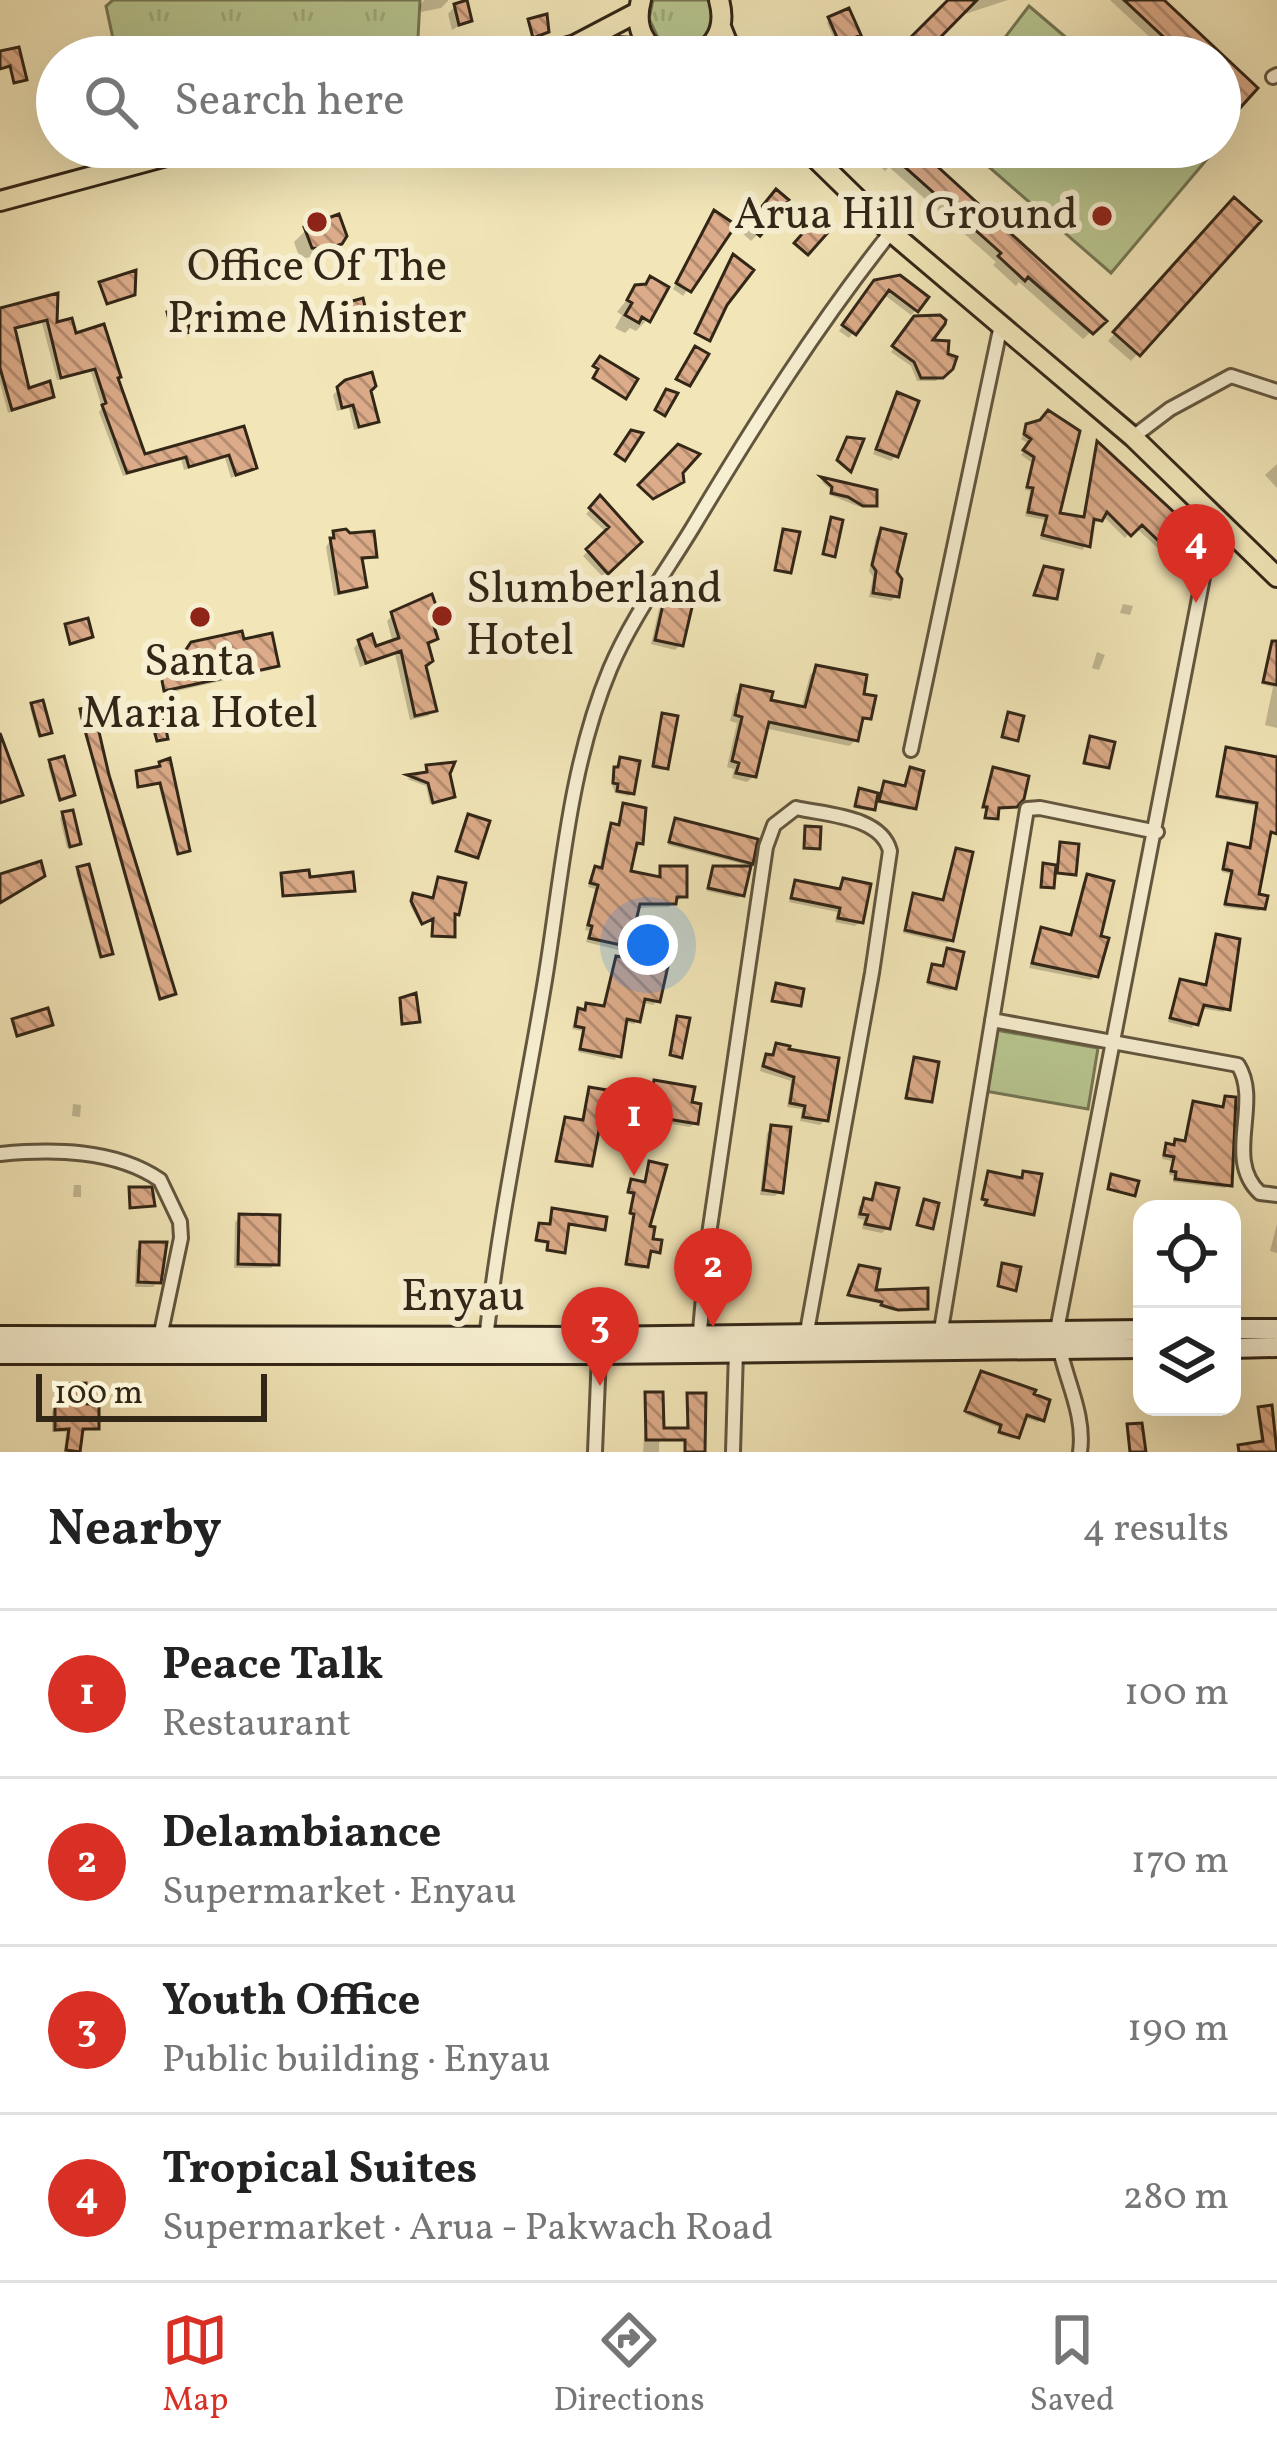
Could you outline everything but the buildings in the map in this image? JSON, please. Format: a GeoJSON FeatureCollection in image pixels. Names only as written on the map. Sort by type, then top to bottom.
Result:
{"type":"FeatureCollection","features":[{"type":"Feature","properties":{"kind":"main road"},"geometry":{"type":"LineString","coordinates":[[719,0],[725,36]]}},
{"type":"Feature","properties":{"kind":"main road"},"geometry":{"type":"LineString","coordinates":[[590,36],[639,6],[644,36]]}},
{"type":"Feature","properties":{"kind":"main road"},"geometry":{"type":"LineString","coordinates":[[717,36],[722,27]]}},
{"type":"Feature","properties":{"kind":"main road"},"geometry":{"type":"LineString","coordinates":[[0,200],[121,168]]}},
{"type":"Feature","properties":{"kind":"main road"},"geometry":{"type":"LineString","coordinates":[[825,168],[891,232],[1133,437],[1223,520],[1277,578]]}},
{"type":"Feature","properties":{"kind":"street"},"geometry":{"type":"LineString","coordinates":[[486,1345],[522,1097],[582,751],[599,698],[612,664],[726,472],[833,305],[891,232]]}},
{"type":"Feature","properties":{"kind":"street"},"geometry":{"type":"LineString","coordinates":[[911,750],[1001,325]]}},
{"type":"Feature","properties":{"kind":"street"},"geometry":{"type":"LineString","coordinates":[[1133,437],[1170,409],[1232,376],[1277,391]]}},
{"type":"Feature","properties":{"kind":"street"},"geometry":{"type":"LineString","coordinates":[[1080,1452],[1077,1404],[1058,1339],[1212,531],[1223,520]]}},
{"type":"Feature","properties":{"kind":"street"},"geometry":{"type":"LineString","coordinates":[[699,1343],[708,1241],[766,847],[774,825],[796,808],[873,826],[887,839],[890,851],[806,1342]]}},
{"type":"Feature","properties":{"kind":"street"},"geometry":{"type":"LineString","coordinates":[[940,1340],[1027,809],[1157,832]]}},
{"type":"Feature","properties":{"kind":"street"},"geometry":{"type":"LineString","coordinates":[[992,1019],[1238,1065],[1243,1071],[1246,1111],[1244,1174],[1260,1193],[1277,1195]]}},
{"type":"Feature","properties":{"kind":"street"},"geometry":{"type":"LineString","coordinates":[[0,1154],[54,1151],[116,1159],[160,1180],[180,1222],[181,1238],[159,1345]]}},
{"type":"Feature","properties":{"kind":"street"},"geometry":{"type":"LineString","coordinates":[[1241,1329],[1277,1329]]}},
{"type":"Feature","properties":{"kind":"street","name":"Enyau"},"geometry":{"type":"LineString","coordinates":[[0,1336],[159,1345],[486,1345],[1058,1339],[1133,1331]]}},
{"type":"Feature","properties":{"kind":"street","name":"Enyau"},"geometry":{"type":"LineString","coordinates":[[1058,1339],[1133,1347]]}},
{"type":"Feature","properties":{"kind":"street","name":"Enyau"},"geometry":{"type":"LineString","coordinates":[[486,1345],[599,1354],[699,1343],[736,1351],[806,1342]]}},
{"type":"Feature","properties":{"kind":"street","name":"Enyau"},"geometry":{"type":"LineString","coordinates":[[0,1354],[159,1345]]}},
{"type":"Feature","properties":{"kind":"street"},"geometry":{"type":"LineString","coordinates":[[1241,1348],[1277,1348]]}},
{"type":"Feature","properties":{"kind":"street"},"geometry":{"type":"LineString","coordinates":[[733,1452],[736,1351]]}},
{"type":"Feature","properties":{"kind":"street"},"geometry":{"type":"LineString","coordinates":[[596,1452],[599,1354]]}},
{"type":"Feature","properties":{"kind":"green space"},"geometry":{"type":"Polygon","coordinates":[[[113,0],[420,0],[418,36],[112,36],[106,6],[113,0]]]}},
{"type":"Feature","properties":{"kind":"green space"},"geometry":{"type":"Polygon","coordinates":[[[653,0],[711,0],[716,14],[709,36],[657,36],[649,19],[653,0]]]}},
{"type":"Feature","properties":{"kind":"green space"},"geometry":{"type":"Polygon","coordinates":[[[1029,6],[1064,36],[1006,36],[1029,6]]]}},
{"type":"Feature","properties":{"kind":"green space","name":"Arua Hill Ground"},"geometry":{"type":"Polygon","coordinates":[[[990,168],[1200,168],[1111,273],[990,168]]]}},
{"type":"Feature","properties":{"kind":"green space"},"geometry":{"type":"Polygon","coordinates":[[[996,1030],[1098,1048],[1088,1109],[985,1091],[996,1030]]]}},
{"type":"Feature","properties":{"kind":"place","name":"Arua Hill Ground"},"geometry":{"type":"Point","coordinates":[1102,216]}},
{"type":"Feature","properties":{"kind":"place","name":"Office Of The Prime Minister"},"geometry":{"type":"Point","coordinates":[317,222]}},
{"type":"Feature","properties":{"kind":"place","name":"Tropical Suites"},"geometry":{"type":"Point","coordinates":[1196,603]}},
{"type":"Feature","properties":{"kind":"place","name":"Slumberland Hotel"},"geometry":{"type":"Point","coordinates":[442,616]}},
{"type":"Feature","properties":{"kind":"place","name":"Santa Maria Hotel"},"geometry":{"type":"Point","coordinates":[200,617]}},
{"type":"Feature","properties":{"kind":"place","name":"Peace Talk"},"geometry":{"type":"Point","coordinates":[634,1176]}},
{"type":"Feature","properties":{"kind":"place","name":"Delambiance"},"geometry":{"type":"Point","coordinates":[713,1327]}},
{"type":"Feature","properties":{"kind":"place","name":"Youth Office"},"geometry":{"type":"Point","coordinates":[600,1386]}}]}
